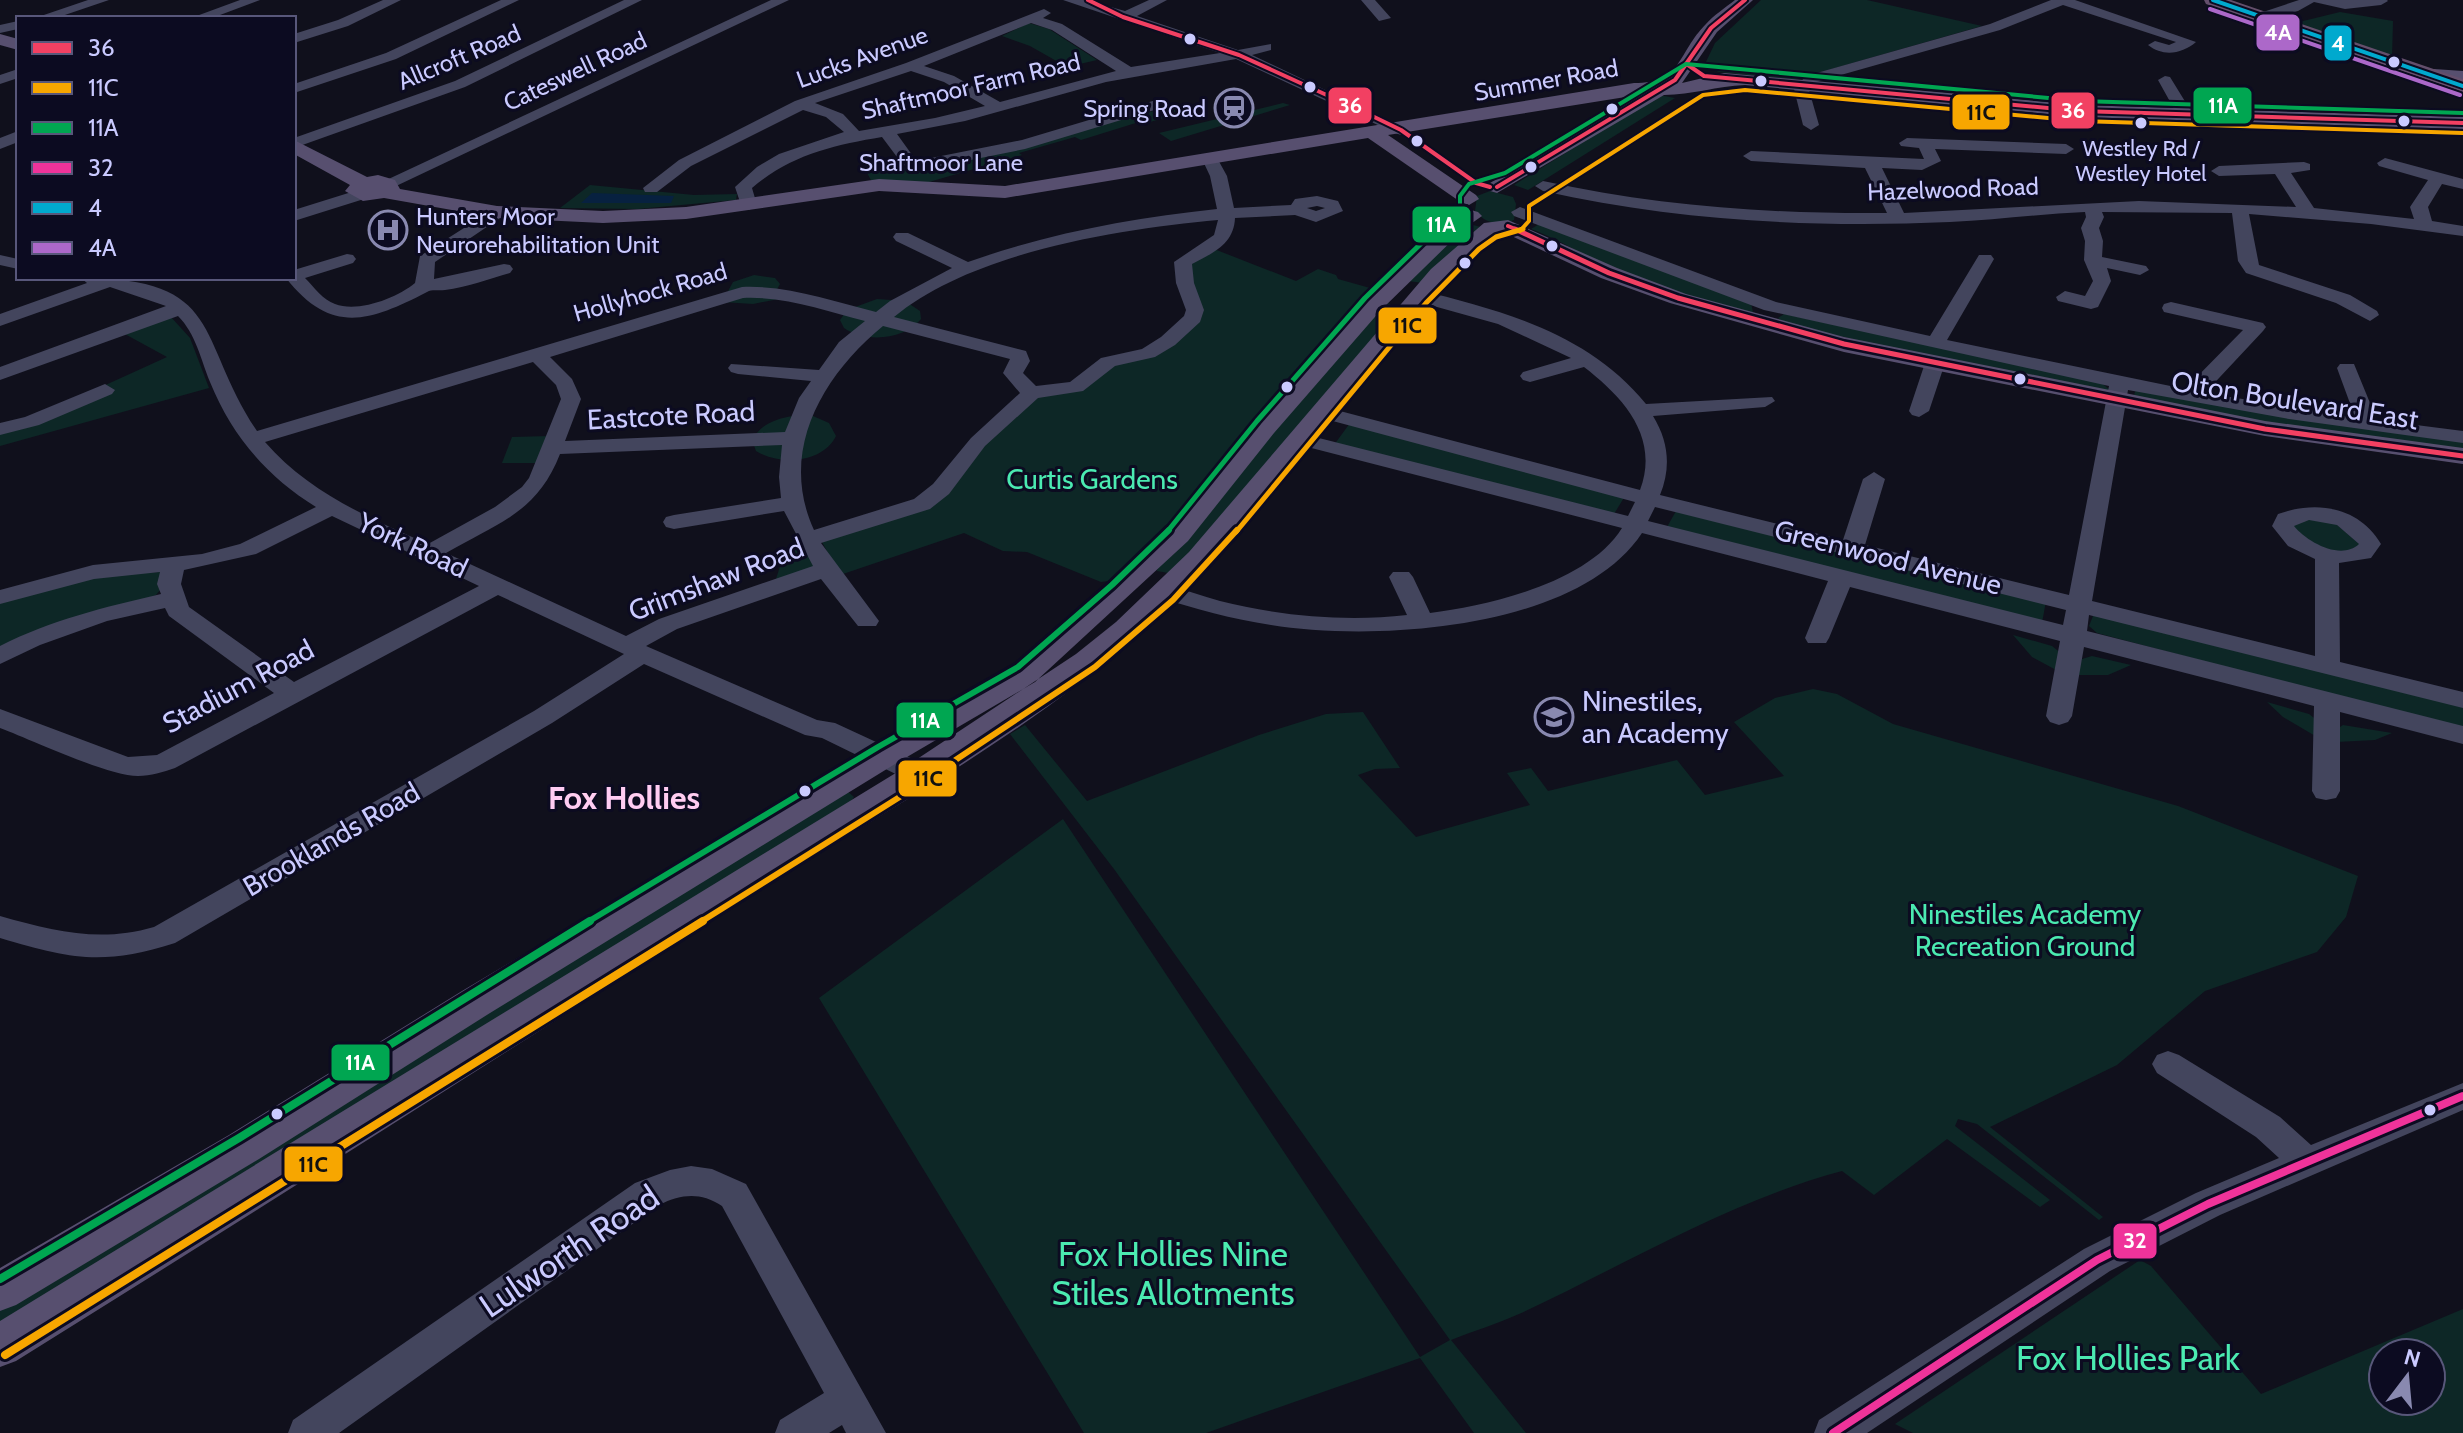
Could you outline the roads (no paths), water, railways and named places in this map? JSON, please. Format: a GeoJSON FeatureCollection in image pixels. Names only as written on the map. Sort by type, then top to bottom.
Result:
{"type":"FeatureCollection","features":[{"type":"Feature","properties":{"kind":"highway"},"geometry":{"type":"LineString","coordinates":[[2213,0],[2375,58],[2462,81]]}},
{"type":"Feature","properties":{"kind":"highway"},"geometry":{"type":"LineString","coordinates":[[2375,58],[2462,81]]}},
{"type":"Feature","properties":{"kind":"main road"},"geometry":{"type":"LineString","coordinates":[[0,1346],[519,1026],[893,770],[1024,675],[1178,535],[1265,428],[1390,287],[1457,223],[1470,207],[1474,192],[1494,187],[1670,83],[1688,65],[1693,52],[1711,28],[1745,0]]}},
{"type":"Feature","properties":{"kind":"main road"},"geometry":{"type":"LineString","coordinates":[[0,1291],[244,1147],[476,1002],[1089,659],[1166,592],[1211,546],[1419,296],[1473,241],[1510,217],[1543,186],[1702,80],[1688,65]]}},
{"type":"Feature","properties":{"kind":"main road","name":"Summer Road"},"geometry":{"type":"LineString","coordinates":[[1401,130],[1670,83],[1688,89],[1702,80],[1745,80],[2080,111],[2463,123]]}},
{"type":"Feature","properties":{"kind":"main road"},"geometry":{"type":"LineString","coordinates":[[1401,130],[1476,183],[1517,196],[1510,217]]}},
{"type":"Feature","properties":{"kind":"main road","name":"Shaftmoor Lane"},"geometry":{"type":"LineString","coordinates":[[361,189],[386,187],[497,212],[603,217],[686,213],[867,186],[1024,190],[1401,130]]}},
{"type":"Feature","properties":{"kind":"main road"},"geometry":{"type":"LineString","coordinates":[[1374,134],[1470,207],[1510,217]]}},
{"type":"Feature","properties":{"kind":"main road"},"geometry":{"type":"LineString","coordinates":[[296,146],[361,189]]}},
{"type":"Feature","properties":{"kind":"main road","name":"Olton Boulevard East"},"geometry":{"type":"LineString","coordinates":[[1510,217],[1625,279],[1766,314],[2326,439],[2463,444]]}},
{"type":"Feature","properties":{"kind":"main road"},"geometry":{"type":"LineString","coordinates":[[1390,287],[1419,296]]}},
{"type":"Feature","properties":{"kind":"main road"},"geometry":{"type":"LineString","coordinates":[[1133,579],[1166,592]]}},
{"type":"Feature","properties":{"kind":"street"},"geometry":{"type":"LineString","coordinates":[[49,16],[102,0]]}},
{"type":"Feature","properties":{"kind":"street"},"geometry":{"type":"LineString","coordinates":[[204,16],[253,0]]}},
{"type":"Feature","properties":{"kind":"street"},"geometry":{"type":"LineString","coordinates":[[296,38],[343,23],[394,0]]}},
{"type":"Feature","properties":{"kind":"street"},"geometry":{"type":"LineString","coordinates":[[296,88],[391,56],[512,0]]}},
{"type":"Feature","properties":{"kind":"street","name":"Allcroft Road"},"geometry":{"type":"LineString","coordinates":[[296,144],[460,84],[635,0]]}},
{"type":"Feature","properties":{"kind":"street","name":"Cateswell Road"},"geometry":{"type":"LineString","coordinates":[[386,187],[782,0]]}},
{"type":"Feature","properties":{"kind":"street"},"geometry":{"type":"LineString","coordinates":[[1070,0],[1108,10]]}},
{"type":"Feature","properties":{"kind":"street"},"geometry":{"type":"LineString","coordinates":[[1088,0],[1123,17],[1239,55],[1401,130]]}},
{"type":"Feature","properties":{"kind":"street"},"geometry":{"type":"LineString","coordinates":[[1123,17],[1160,0]]}},
{"type":"Feature","properties":{"kind":"street"},"geometry":{"type":"LineString","coordinates":[[1368,0],[1384,18]]}},
{"type":"Feature","properties":{"kind":"street"},"geometry":{"type":"LineString","coordinates":[[1811,125],[1802,85],[1811,79],[1995,27],[2063,0],[2189,42],[2169,50],[2155,45]]}},
{"type":"Feature","properties":{"kind":"street"},"geometry":{"type":"LineString","coordinates":[[2258,16],[2293,8],[2309,0]]}},
{"type":"Feature","properties":{"kind":"street"},"geometry":{"type":"LineString","coordinates":[[2319,0],[2345,5],[2381,1]]}},
{"type":"Feature","properties":{"kind":"street"},"geometry":{"type":"LineString","coordinates":[[2024,2],[2045,7]]}},
{"type":"Feature","properties":{"kind":"street","name":"Lucks Avenue"},"geometry":{"type":"LineString","coordinates":[[651,188],[673,171],[800,104],[911,66],[1038,16],[1128,72]]}},
{"type":"Feature","properties":{"kind":"street"},"geometry":{"type":"LineString","coordinates":[[1116,32],[1139,26],[1189,48],[1203,62]]}},
{"type":"Feature","properties":{"kind":"street","name":"Shaftmoor Farm Road"},"geometry":{"type":"LineString","coordinates":[[749,205],[743,187],[755,159],[998,107],[1128,72],[1203,62],[1266,47]]}},
{"type":"Feature","properties":{"kind":"street"},"geometry":{"type":"LineString","coordinates":[[911,66],[949,79],[998,107]]}},
{"type":"Feature","properties":{"kind":"street"},"geometry":{"type":"LineString","coordinates":[[887,132],[909,162],[921,165],[1025,144],[1156,105],[1105,79]]}},
{"type":"Feature","properties":{"kind":"street"},"geometry":{"type":"LineString","coordinates":[[2165,80],[2186,116]]}},
{"type":"Feature","properties":{"kind":"street"},"geometry":{"type":"LineString","coordinates":[[800,104],[845,120],[855,137]]}},
{"type":"Feature","properties":{"kind":"street"},"geometry":{"type":"LineString","coordinates":[[1751,156],[1928,164],[1933,161],[1916,143],[2066,149]]}},
{"type":"Feature","properties":{"kind":"street"},"geometry":{"type":"LineString","coordinates":[[713,149],[755,159]]}},
{"type":"Feature","properties":{"kind":"street"},"geometry":{"type":"LineString","coordinates":[[810,539],[902,512],[931,499],[971,449],[1032,393],[1076,387],[1108,362],[1155,350],[1179,332],[1193,318],[1195,310],[1185,283],[1183,262],[1226,235],[1229,223],[1218,169],[1210,159]]}},
{"type":"Feature","properties":{"kind":"street"},"geometry":{"type":"LineString","coordinates":[[1769,169],[1796,170],[1792,160]]}},
{"type":"Feature","properties":{"kind":"street"},"geometry":{"type":"LineString","coordinates":[[1871,163],[1897,217]]}},
{"type":"Feature","properties":{"kind":"street"},"geometry":{"type":"LineString","coordinates":[[2385,163],[2463,184]]}},
{"type":"Feature","properties":{"kind":"street"},"geometry":{"type":"LineString","coordinates":[[2219,171],[2304,167]]}},
{"type":"Feature","properties":{"kind":"street"},"geometry":{"type":"LineString","coordinates":[[2280,169],[2309,214]]}},
{"type":"Feature","properties":{"kind":"street"},"geometry":{"type":"LineString","coordinates":[[2425,225],[2419,207],[2438,178]]}},
{"type":"Feature","properties":{"kind":"street","name":"Hazelwood Road"},"geometry":{"type":"LineString","coordinates":[[1543,186],[1693,209],[1782,216],[1949,217],[2091,207],[2240,209],[2463,231]]}},
{"type":"Feature","properties":{"kind":"street"},"geometry":{"type":"LineString","coordinates":[[296,215],[361,189]]}},
{"type":"Feature","properties":{"kind":"street"},"geometry":{"type":"LineString","coordinates":[[2091,207],[2095,217],[2090,228],[2094,241],[2092,257],[2102,281],[2091,303]]}},
{"type":"Feature","properties":{"kind":"street"},"geometry":{"type":"LineString","coordinates":[[2240,209],[2247,261],[2252,269],[2331,294],[2370,315]]}},
{"type":"Feature","properties":{"kind":"street"},"geometry":{"type":"LineString","coordinates":[[867,621],[827,569],[793,503],[791,460],[802,412],[822,376],[856,338],[923,289],[968,269],[1081,233],[1152,220],[1227,212],[1297,210]]}},
{"type":"Feature","properties":{"kind":"street"},"geometry":{"type":"LineString","coordinates":[[296,278],[323,305],[346,311],[358,311],[404,299],[424,285],[426,260],[497,212]]}},
{"type":"Feature","properties":{"kind":"street","name":"Olton Boulevard East"},"geometry":{"type":"LineString","coordinates":[[1510,217],[1542,219],[1728,292],[1766,314]]}},
{"type":"Feature","properties":{"kind":"street"},"geometry":{"type":"LineString","coordinates":[[902,237],[968,269]]}},
{"type":"Feature","properties":{"kind":"street"},"geometry":{"type":"LineString","coordinates":[[296,275],[347,259]]}},
{"type":"Feature","properties":{"kind":"street"},"geometry":{"type":"LineString","coordinates":[[1919,411],[1935,353],[1983,259]]}},
{"type":"Feature","properties":{"kind":"street"},"geometry":{"type":"LineString","coordinates":[[2096,262],[2140,270]]}},
{"type":"Feature","properties":{"kind":"street"},"geometry":{"type":"LineString","coordinates":[[424,285],[444,285],[506,268]]}},
{"type":"Feature","properties":{"kind":"street"},"geometry":{"type":"LineString","coordinates":[[0,320],[102,280]]}},
{"type":"Feature","properties":{"kind":"street"},"geometry":{"type":"LineString","coordinates":[[109,280],[182,308]]}},
{"type":"Feature","properties":{"kind":"street","name":"Hollyhock Road"},"geometry":{"type":"LineString","coordinates":[[253,439],[742,293],[778,294],[1019,355],[1020,361],[1013,373],[1032,393]]}},
{"type":"Feature","properties":{"kind":"street"},"geometry":{"type":"LineString","coordinates":[[1166,592],[1262,618],[1312,624],[1348,626],[1422,622],[1467,615],[1550,590],[1592,569],[1614,552],[1636,524],[1657,477],[1654,432],[1641,411],[1614,380],[1589,359],[1527,326],[1487,312],[1419,296]]}},
{"type":"Feature","properties":{"kind":"street"},"geometry":{"type":"LineString","coordinates":[[2065,297],[2111,308]]}},
{"type":"Feature","properties":{"kind":"street"},"geometry":{"type":"LineString","coordinates":[[0,374],[182,308]]}},
{"type":"Feature","properties":{"kind":"street","name":"York Road"},"geometry":{"type":"LineString","coordinates":[[182,308],[208,347],[224,391],[253,439],[278,469],[333,507],[634,650],[814,729],[816,737],[893,770]]}},
{"type":"Feature","properties":{"kind":"street"},"geometry":{"type":"LineString","coordinates":[[2171,308],[2256,327],[2194,391],[2195,395]]}},
{"type":"Feature","properties":{"kind":"street"},"geometry":{"type":"LineString","coordinates":[[429,553],[533,489],[543,472],[571,399],[565,383],[535,353]]}},
{"type":"Feature","properties":{"kind":"street"},"geometry":{"type":"LineString","coordinates":[[1530,376],[1589,359]]}},
{"type":"Feature","properties":{"kind":"street"},"geometry":{"type":"LineString","coordinates":[[738,368],[822,376]]}},
{"type":"Feature","properties":{"kind":"street"},"geometry":{"type":"LineString","coordinates":[[2347,368],[2368,425]]}},
{"type":"Feature","properties":{"kind":"street"},"geometry":{"type":"LineString","coordinates":[[0,429],[32,421],[105,390]]}},
{"type":"Feature","properties":{"kind":"street"},"geometry":{"type":"LineString","coordinates":[[2059,716],[2119,391]]}},
{"type":"Feature","properties":{"kind":"street","name":"Olton Boulevard East"},"geometry":{"type":"LineString","coordinates":[[2119,391],[2195,395],[2463,444]]}},
{"type":"Feature","properties":{"kind":"street"},"geometry":{"type":"LineString","coordinates":[[1641,411],[1765,401]]}},
{"type":"Feature","properties":{"kind":"street","name":"Greenwood Avenue"},"geometry":{"type":"LineString","coordinates":[[1321,412],[1648,499],[2463,700]]}},
{"type":"Feature","properties":{"kind":"street","name":"Eastcote Road"},"geometry":{"type":"LineString","coordinates":[[551,448],[794,438]]}},
{"type":"Feature","properties":{"kind":"street","name":"Greenwood Avenue"},"geometry":{"type":"LineString","coordinates":[[1299,439],[2463,735]]}},
{"type":"Feature","properties":{"kind":"street"},"geometry":{"type":"LineString","coordinates":[[1852,549],[1874,479]]}},
{"type":"Feature","properties":{"kind":"street"},"geometry":{"type":"LineString","coordinates":[[674,522],[793,503]]}},
{"type":"Feature","properties":{"kind":"street"},"geometry":{"type":"LineString","coordinates":[[0,597],[93,572],[173,567],[248,549],[333,507]]}},
{"type":"Feature","properties":{"kind":"street"},"geometry":{"type":"LineString","coordinates":[[2327,555],[2328,665]]}},
{"type":"Feature","properties":{"kind":"street"},"geometry":{"type":"LineString","coordinates":[[173,567],[169,584],[178,611],[292,693]]}},
{"type":"Feature","properties":{"kind":"street","name":"Grimshaw Road"},"geometry":{"type":"LineString","coordinates":[[634,650],[668,624],[827,569]]}},
{"type":"Feature","properties":{"kind":"street"},"geometry":{"type":"LineString","coordinates":[[1817,638],[1842,576]]}},
{"type":"Feature","properties":{"kind":"street"},"geometry":{"type":"LineString","coordinates":[[1401,577],[1422,622]]}},
{"type":"Feature","properties":{"kind":"street","name":"Stadium Road"},"geometry":{"type":"LineString","coordinates":[[0,718],[120,764],[148,768],[166,762],[496,585]]}},
{"type":"Feature","properties":{"kind":"street"},"geometry":{"type":"LineString","coordinates":[[0,656],[36,638],[100,615],[173,599]]}},
{"type":"Feature","properties":{"kind":"street","name":"Brooklands Road"},"geometry":{"type":"LineString","coordinates":[[0,927],[79,949],[126,946],[164,935],[543,717],[634,650]]}},
{"type":"Feature","properties":{"kind":"street"},"geometry":{"type":"LineString","coordinates":[[2326,791],[2327,698]]}},
{"type":"Feature","properties":{"kind":"street"},"geometry":{"type":"LineString","coordinates":[[2168,1064],[2268,1127],[2306,1162]]}},
{"type":"Feature","properties":{"kind":"street"},"geometry":{"type":"LineString","coordinates":[[1833,1433],[2097,1260],[2208,1204],[2463,1096]]}},
{"type":"Feature","properties":{"kind":"street","name":"Lulworth Road"},"geometry":{"type":"LineString","coordinates":[[307,1433],[647,1194],[667,1184],[695,1179],[720,1185],[734,1195],[867,1433]]}},
{"type":"Feature","properties":{"kind":"street"},"geometry":{"type":"LineString","coordinates":[[794,1433],[848,1400]]}},
{"type":"Feature","properties":{"kind":"water"},"geometry":{"type":"Polygon","coordinates":[[[592,193],[674,196],[671,203],[581,203],[592,193]]]}},
{"type":"Feature","properties":{"kind":"place","name":"Spring Road"},"geometry":{"type":"Point","coordinates":[1234,108]}},
{"type":"Feature","properties":{"kind":"place","name":"Westley Rd / Westley Hotel"},"geometry":{"type":"Point","coordinates":[2141,123]}},
{"type":"Feature","properties":{"kind":"place","name":"Hunters Moor Neurorehabilitation Unit"},"geometry":{"type":"Point","coordinates":[388,230]}},
{"type":"Feature","properties":{"kind":"place","name":"Ninestiles, an Academy"},"geometry":{"type":"Point","coordinates":[1554,717]}},
{"type":"Feature","properties":{"kind":"district","name":"Fox Hollies"},"geometry":{"type":"Point","coordinates":[624,797]}},
{"type":"Feature","properties":{"kind":"park label","name":"Curtis Gardens"},"geometry":{"type":"Point","coordinates":[1092,479]}},
{"type":"Feature","properties":{"kind":"park label","name":"Ninestiles Academy Recreation Ground"},"geometry":{"type":"Point","coordinates":[2025,930]}},
{"type":"Feature","properties":{"kind":"park label","name":"Fox Hollies Nine Stiles Allotments"},"geometry":{"type":"Point","coordinates":[1173,1274]}},
{"type":"Feature","properties":{"kind":"park label","name":"Fox Hollies Park"},"geometry":{"type":"Point","coordinates":[2128,1358]}}]}
